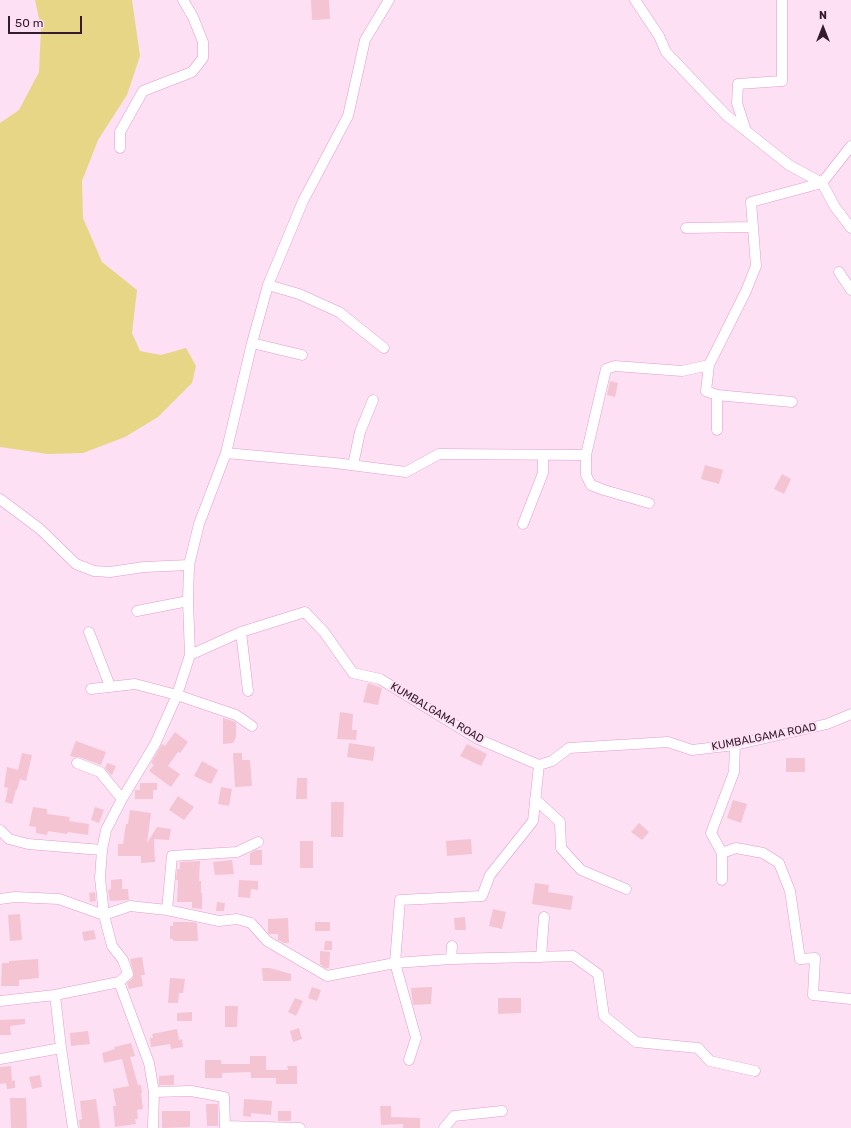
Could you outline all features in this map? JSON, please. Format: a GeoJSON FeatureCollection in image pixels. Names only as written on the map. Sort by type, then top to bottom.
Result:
{"type":"FeatureCollection","features":[{"type":"Feature","properties":{"kind":"street"},"geometry":{"type":"LineString","coordinates":[[120,148],[120,132],[143,91],[192,72],[203,58],[203,42],[193,17],[182,0]]}},
{"type":"Feature","properties":{"kind":"street"},"geometry":{"type":"LineString","coordinates":[[0,1001],[55,995],[119,982],[128,974],[123,960],[112,946],[104,915],[100,878],[102,850],[106,830],[122,799],[155,744],[177,695],[190,655],[188,601],[189,565],[199,524],[226,453],[252,343],[268,285],[302,201],[348,116],[365,40],[389,0]]}},
{"type":"Feature","properties":{"kind":"street"},"geometry":{"type":"LineString","coordinates":[[635,0],[659,36],[666,52],[726,115],[789,165],[822,183],[835,206],[851,228]]}},
{"type":"Feature","properties":{"kind":"street"},"geometry":{"type":"LineString","coordinates":[[746,131],[737,103],[738,84],[782,81],[782,0]]}},
{"type":"Feature","properties":{"kind":"street"},"geometry":{"type":"LineString","coordinates":[[792,402],[717,395],[706,391],[709,365],[746,291],[756,266],[751,202],[822,183],[851,146]]}},
{"type":"Feature","properties":{"kind":"street"},"geometry":{"type":"LineString","coordinates":[[686,228],[753,227]]}},
{"type":"Feature","properties":{"kind":"street"},"geometry":{"type":"LineString","coordinates":[[839,272],[851,290]]}},
{"type":"Feature","properties":{"kind":"street"},"geometry":{"type":"LineString","coordinates":[[268,285],[299,294],[339,312],[384,348]]}},
{"type":"Feature","properties":{"kind":"street"},"geometry":{"type":"LineString","coordinates":[[252,343],[302,355]]}},
{"type":"Feature","properties":{"kind":"street"},"geometry":{"type":"LineString","coordinates":[[649,503],[591,485],[586,476],[586,455],[606,369],[615,366],[682,371],[709,365]]}},
{"type":"Feature","properties":{"kind":"street"},"geometry":{"type":"LineString","coordinates":[[717,395],[717,430]]}},
{"type":"Feature","properties":{"kind":"street"},"geometry":{"type":"LineString","coordinates":[[353,465],[360,432],[373,400]]}},
{"type":"Feature","properties":{"kind":"street"},"geometry":{"type":"LineString","coordinates":[[226,453],[353,465],[406,472],[439,454],[586,455]]}},
{"type":"Feature","properties":{"kind":"street"},"geometry":{"type":"LineString","coordinates":[[523,524],[543,473],[544,455]]}},
{"type":"Feature","properties":{"kind":"street"},"geometry":{"type":"LineString","coordinates":[[0,499],[40,530],[76,564],[94,571],[110,572],[144,567],[189,565]]}},
{"type":"Feature","properties":{"kind":"street"},"geometry":{"type":"LineString","coordinates":[[137,611],[188,601]]}},
{"type":"Feature","properties":{"kind":"street","name":"KUMBALGAMA ROAD"},"geometry":{"type":"LineString","coordinates":[[190,655],[241,632],[305,612],[324,632],[353,673],[380,679],[478,739],[539,765],[552,761],[570,748],[668,742],[692,750],[735,745],[827,724],[851,714]]}},
{"type":"Feature","properties":{"kind":"street"},"geometry":{"type":"LineString","coordinates":[[88,632],[110,686]]}},
{"type":"Feature","properties":{"kind":"street"},"geometry":{"type":"LineString","coordinates":[[241,632],[248,692]]}},
{"type":"Feature","properties":{"kind":"street"},"geometry":{"type":"LineString","coordinates":[[91,688],[135,684],[177,695],[236,715],[252,726]]}},
{"type":"Feature","properties":{"kind":"street"},"geometry":{"type":"LineString","coordinates":[[722,880],[722,853],[711,833],[734,772],[735,745]]}},
{"type":"Feature","properties":{"kind":"street"},"geometry":{"type":"LineString","coordinates":[[77,763],[100,772],[122,799]]}},
{"type":"Feature","properties":{"kind":"street"},"geometry":{"type":"LineString","coordinates":[[409,1060],[416,1038],[395,962],[400,900],[482,896],[490,875],[533,821],[539,765]]}},
{"type":"Feature","properties":{"kind":"street"},"geometry":{"type":"LineString","coordinates":[[535,799],[560,822],[561,848],[582,870],[626,889]]}},
{"type":"Feature","properties":{"kind":"street"},"geometry":{"type":"LineString","coordinates":[[0,830],[9,839],[28,844],[102,850]]}},
{"type":"Feature","properties":{"kind":"street"},"geometry":{"type":"LineString","coordinates":[[166,910],[172,856],[237,852],[258,842]]}},
{"type":"Feature","properties":{"kind":"street"},"geometry":{"type":"LineString","coordinates":[[722,853],[736,848],[763,853],[779,863],[790,891],[800,959],[815,958],[813,995],[851,999]]}},
{"type":"Feature","properties":{"kind":"street"},"geometry":{"type":"LineString","coordinates":[[0,899],[15,897],[59,899],[104,915],[130,906],[166,910],[219,921],[237,920],[251,923],[267,941],[327,976],[395,962],[573,956],[598,974],[604,1016],[636,1042],[698,1048],[710,1061],[755,1071]]}},
{"type":"Feature","properties":{"kind":"street"},"geometry":{"type":"LineString","coordinates":[[541,957],[544,917]]}},
{"type":"Feature","properties":{"kind":"street"},"geometry":{"type":"LineString","coordinates":[[451,959],[452,946]]}},
{"type":"Feature","properties":{"kind":"street"},"geometry":{"type":"LineString","coordinates":[[119,982],[149,1063],[154,1092],[153,1128]]}},
{"type":"Feature","properties":{"kind":"street"},"geometry":{"type":"LineString","coordinates":[[55,995],[73,1128]]}},
{"type":"Feature","properties":{"kind":"street"},"geometry":{"type":"LineString","coordinates":[[0,1058],[61,1048]]}},
{"type":"Feature","properties":{"kind":"street"},"geometry":{"type":"LineString","coordinates":[[154,1092],[191,1091],[224,1097],[225,1126],[300,1128]]}},
{"type":"Feature","properties":{"kind":"street"},"geometry":{"type":"LineString","coordinates":[[444,1128],[454,1116],[502,1111]]}},
{"type":"Feature","properties":{"kind":"shaded area"},"geometry":{"type":"Polygon","coordinates":[[[35,0],[132,0],[140,56],[127,95],[98,140],[82,181],[83,218],[102,262],[137,290],[132,333],[140,351],[161,355],[186,348],[196,366],[192,383],[158,417],[125,437],[83,453],[48,454],[0,447],[0,123],[19,110],[39,72],[41,27],[35,0]]]}},
{"type":"Feature","properties":{"kind":"building"},"geometry":{"type":"Polygon","coordinates":[[[311,0],[329,0],[330,19],[312,20],[311,0]]]}},
{"type":"Feature","properties":{"kind":"building"},"geometry":{"type":"Polygon","coordinates":[[[610,381],[618,383],[615,397],[607,395],[610,381]]]}},
{"type":"Feature","properties":{"kind":"building"},"geometry":{"type":"Polygon","coordinates":[[[705,465],[723,470],[719,484],[701,479],[705,465]]]}},
{"type":"Feature","properties":{"kind":"building"},"geometry":{"type":"Polygon","coordinates":[[[782,474],[791,479],[784,494],[774,489],[782,474]]]}},
{"type":"Feature","properties":{"kind":"building"},"geometry":{"type":"Polygon","coordinates":[[[368,683],[382,688],[378,705],[363,702],[368,683]]]}},
{"type":"Feature","properties":{"kind":"building"},"geometry":{"type":"Polygon","coordinates":[[[340,712],[353,714],[352,730],[357,730],[356,740],[337,739],[340,712]]]}},
{"type":"Feature","properties":{"kind":"building"},"geometry":{"type":"Polygon","coordinates":[[[223,718],[236,723],[236,737],[233,743],[223,744],[223,718]]]}},
{"type":"Feature","properties":{"kind":"building"},"geometry":{"type":"Polygon","coordinates":[[[175,732],[188,742],[180,753],[178,752],[168,766],[180,774],[171,787],[149,771],[154,765],[151,763],[162,744],[165,746],[175,732]]]}},
{"type":"Feature","properties":{"kind":"building"},"geometry":{"type":"Polygon","coordinates":[[[76,741],[106,752],[101,765],[79,757],[70,756],[76,741]]]}},
{"type":"Feature","properties":{"kind":"building"},"geometry":{"type":"Polygon","coordinates":[[[349,743],[375,747],[373,761],[347,757],[349,743]]]}},
{"type":"Feature","properties":{"kind":"building"},"geometry":{"type":"Polygon","coordinates":[[[467,744],[487,754],[481,766],[460,756],[467,744]]]}},
{"type":"Feature","properties":{"kind":"building"},"geometry":{"type":"Polygon","coordinates":[[[22,753],[32,755],[26,781],[20,779],[12,804],[5,802],[8,788],[4,787],[7,767],[18,770],[22,753]]]}},
{"type":"Feature","properties":{"kind":"building"},"geometry":{"type":"Polygon","coordinates":[[[233,753],[242,753],[242,760],[250,760],[252,786],[235,787],[233,753]]]}},
{"type":"Feature","properties":{"kind":"building"},"geometry":{"type":"Polygon","coordinates":[[[786,758],[805,758],[805,772],[786,772],[786,758]]]}},
{"type":"Feature","properties":{"kind":"building"},"geometry":{"type":"Polygon","coordinates":[[[202,761],[218,770],[211,784],[194,776],[202,761]]]}},
{"type":"Feature","properties":{"kind":"building"},"geometry":{"type":"Polygon","coordinates":[[[107,763],[116,766],[112,775],[105,768],[107,763]]]}},
{"type":"Feature","properties":{"kind":"building"},"geometry":{"type":"Polygon","coordinates":[[[297,778],[307,778],[307,799],[296,799],[297,778]]]}},
{"type":"Feature","properties":{"kind":"building"},"geometry":{"type":"Polygon","coordinates":[[[140,783],[157,783],[157,790],[153,790],[153,799],[135,799],[135,790],[140,790],[140,783]]]}},
{"type":"Feature","properties":{"kind":"building"},"geometry":{"type":"Polygon","coordinates":[[[221,787],[232,789],[229,806],[218,804],[221,787]]]}},
{"type":"Feature","properties":{"kind":"building"},"geometry":{"type":"Polygon","coordinates":[[[178,796],[194,807],[184,820],[169,810],[178,796]]]}},
{"type":"Feature","properties":{"kind":"building"},"geometry":{"type":"Polygon","coordinates":[[[733,800],[747,804],[741,823],[727,818],[733,800]]]}},
{"type":"Feature","properties":{"kind":"building"},"geometry":{"type":"Polygon","coordinates":[[[331,802],[344,802],[343,837],[331,837],[331,802]]]}},
{"type":"Feature","properties":{"kind":"building"},"geometry":{"type":"Polygon","coordinates":[[[33,807],[47,809],[47,814],[70,817],[69,821],[89,824],[88,835],[48,831],[47,835],[36,833],[36,827],[29,826],[33,807]]]}},
{"type":"Feature","properties":{"kind":"building"},"geometry":{"type":"Polygon","coordinates":[[[95,807],[104,810],[99,823],[91,820],[95,807]]]}},
{"type":"Feature","properties":{"kind":"building"},"geometry":{"type":"Polygon","coordinates":[[[130,810],[151,813],[147,843],[157,827],[171,829],[169,840],[154,839],[155,862],[141,863],[141,856],[118,856],[118,844],[123,844],[130,810]]]}},
{"type":"Feature","properties":{"kind":"building"},"geometry":{"type":"Polygon","coordinates":[[[639,823],[649,832],[642,840],[631,832],[639,823]]]}},
{"type":"Feature","properties":{"kind":"building"},"geometry":{"type":"Polygon","coordinates":[[[471,839],[472,854],[447,856],[446,841],[471,839]]]}},
{"type":"Feature","properties":{"kind":"building"},"geometry":{"type":"Polygon","coordinates":[[[300,841],[313,841],[313,868],[300,868],[300,841]]]}},
{"type":"Feature","properties":{"kind":"building"},"geometry":{"type":"Polygon","coordinates":[[[256,850],[262,850],[262,865],[250,865],[250,853],[256,850]]]}},
{"type":"Feature","properties":{"kind":"building"},"geometry":{"type":"Polygon","coordinates":[[[232,860],[234,874],[215,875],[213,862],[232,860]]]}},
{"type":"Feature","properties":{"kind":"building"},"geometry":{"type":"Polygon","coordinates":[[[200,861],[199,881],[201,881],[202,909],[192,908],[192,902],[177,902],[178,880],[176,880],[177,869],[180,869],[180,862],[200,861]]]}},
{"type":"Feature","properties":{"kind":"building"},"geometry":{"type":"Polygon","coordinates":[[[122,879],[122,889],[128,889],[129,900],[110,901],[108,890],[111,889],[111,880],[122,879]]]}},
{"type":"Feature","properties":{"kind":"building"},"geometry":{"type":"Polygon","coordinates":[[[239,880],[258,881],[258,890],[251,889],[250,898],[238,897],[239,880]]]}},
{"type":"Feature","properties":{"kind":"building"},"geometry":{"type":"Polygon","coordinates":[[[535,883],[549,885],[548,892],[573,896],[571,910],[532,904],[535,883]]]}},
{"type":"Feature","properties":{"kind":"building"},"geometry":{"type":"Polygon","coordinates":[[[95,892],[96,901],[90,902],[89,893],[95,892]]]}},
{"type":"Feature","properties":{"kind":"building"},"geometry":{"type":"Polygon","coordinates":[[[217,902],[225,903],[224,911],[216,911],[217,902]]]}},
{"type":"Feature","properties":{"kind":"building"},"geometry":{"type":"Polygon","coordinates":[[[493,909],[506,912],[502,929],[489,926],[493,909]]]}},
{"type":"Feature","properties":{"kind":"building"},"geometry":{"type":"Polygon","coordinates":[[[20,914],[22,940],[10,941],[8,915],[20,914]]]}},
{"type":"Feature","properties":{"kind":"building"},"geometry":{"type":"Polygon","coordinates":[[[465,917],[466,930],[455,930],[454,918],[465,917]]]}},
{"type":"Feature","properties":{"kind":"building"},"geometry":{"type":"Polygon","coordinates":[[[288,918],[289,943],[284,943],[278,940],[278,934],[268,933],[268,919],[288,918]]]}},
{"type":"Feature","properties":{"kind":"building"},"geometry":{"type":"Polygon","coordinates":[[[173,922],[197,923],[198,941],[173,941],[173,939],[170,939],[170,926],[173,926],[173,922]]]}},
{"type":"Feature","properties":{"kind":"building"},"geometry":{"type":"Polygon","coordinates":[[[315,922],[330,922],[330,931],[315,931],[315,922]]]}},
{"type":"Feature","properties":{"kind":"building"},"geometry":{"type":"Polygon","coordinates":[[[94,930],[96,939],[84,941],[82,932],[94,930]]]}},
{"type":"Feature","properties":{"kind":"building"},"geometry":{"type":"Polygon","coordinates":[[[325,941],[332,941],[332,950],[324,950],[325,941]]]}},
{"type":"Feature","properties":{"kind":"building"},"geometry":{"type":"Polygon","coordinates":[[[320,951],[330,952],[329,968],[325,968],[320,964],[320,951]]]}},
{"type":"Feature","properties":{"kind":"building"},"geometry":{"type":"Polygon","coordinates":[[[142,957],[145,975],[141,975],[143,986],[129,989],[127,983],[134,975],[130,959],[142,957]]]}},
{"type":"Feature","properties":{"kind":"building"},"geometry":{"type":"Polygon","coordinates":[[[38,959],[39,978],[19,980],[19,986],[1,986],[2,963],[9,963],[9,961],[38,959]]]}},
{"type":"Feature","properties":{"kind":"building"},"geometry":{"type":"Polygon","coordinates":[[[262,968],[270,968],[291,974],[291,981],[263,981],[262,968]]]}},
{"type":"Feature","properties":{"kind":"building"},"geometry":{"type":"Polygon","coordinates":[[[170,978],[185,979],[183,993],[179,993],[178,1003],[168,1003],[170,978]]]}},
{"type":"Feature","properties":{"kind":"building"},"geometry":{"type":"Polygon","coordinates":[[[312,987],[321,990],[317,1001],[308,998],[312,987]]]}},
{"type":"Feature","properties":{"kind":"building"},"geometry":{"type":"Polygon","coordinates":[[[432,987],[431,1004],[413,1005],[411,988],[432,987]]]}},
{"type":"Feature","properties":{"kind":"building"},"geometry":{"type":"Polygon","coordinates":[[[295,998],[303,1001],[296,1016],[288,1012],[295,998]]]}},
{"type":"Feature","properties":{"kind":"building"},"geometry":{"type":"Polygon","coordinates":[[[498,998],[521,998],[521,1013],[498,1014],[498,998]]]}},
{"type":"Feature","properties":{"kind":"building"},"geometry":{"type":"Polygon","coordinates":[[[225,1006],[238,1006],[237,1027],[225,1027],[225,1006]]]}},
{"type":"Feature","properties":{"kind":"building"},"geometry":{"type":"Polygon","coordinates":[[[192,1012],[192,1021],[177,1021],[177,1013],[192,1012]]]}},
{"type":"Feature","properties":{"kind":"building"},"geometry":{"type":"Polygon","coordinates":[[[25,1019],[25,1024],[10,1026],[11,1035],[0,1035],[0,1020],[25,1019]]]}},
{"type":"Feature","properties":{"kind":"building"},"geometry":{"type":"Polygon","coordinates":[[[299,1028],[302,1039],[293,1042],[290,1031],[299,1028]]]}},
{"type":"Feature","properties":{"kind":"building"},"geometry":{"type":"Polygon","coordinates":[[[177,1029],[179,1040],[182,1039],[183,1047],[171,1049],[170,1044],[151,1047],[150,1038],[153,1038],[152,1034],[177,1029]]]}},
{"type":"Feature","properties":{"kind":"building"},"geometry":{"type":"Polygon","coordinates":[[[88,1031],[90,1044],[71,1046],[70,1033],[88,1031]]]}},
{"type":"Feature","properties":{"kind":"building"},"geometry":{"type":"Polygon","coordinates":[[[131,1043],[135,1056],[130,1057],[138,1085],[141,1085],[143,1109],[137,1110],[138,1119],[135,1119],[136,1124],[115,1127],[113,1106],[116,1106],[113,1089],[129,1086],[122,1059],[104,1063],[102,1053],[115,1049],[114,1047],[131,1043]]]}},
{"type":"Feature","properties":{"kind":"building"},"geometry":{"type":"Polygon","coordinates":[[[250,1056],[266,1056],[266,1070],[288,1070],[287,1066],[297,1066],[297,1084],[276,1084],[276,1078],[251,1078],[251,1072],[222,1073],[222,1078],[205,1078],[205,1060],[221,1060],[221,1064],[250,1064],[250,1056]]]}},
{"type":"Feature","properties":{"kind":"building"},"geometry":{"type":"Polygon","coordinates":[[[11,1066],[12,1081],[15,1080],[15,1088],[7,1089],[6,1083],[0,1084],[0,1067],[11,1066]]]}},
{"type":"Feature","properties":{"kind":"building"},"geometry":{"type":"Polygon","coordinates":[[[40,1075],[42,1087],[32,1089],[29,1077],[40,1075]]]}},
{"type":"Feature","properties":{"kind":"building"},"geometry":{"type":"Polygon","coordinates":[[[174,1075],[174,1085],[159,1085],[159,1076],[174,1075]]]}},
{"type":"Feature","properties":{"kind":"building"},"geometry":{"type":"Polygon","coordinates":[[[10,1098],[26,1098],[27,1128],[11,1128],[10,1098]]]}},
{"type":"Feature","properties":{"kind":"building"},"geometry":{"type":"Polygon","coordinates":[[[96,1099],[100,1128],[80,1128],[79,1120],[82,1119],[80,1101],[96,1099]]]}},
{"type":"Feature","properties":{"kind":"building"},"geometry":{"type":"Polygon","coordinates":[[[244,1099],[272,1101],[271,1115],[251,1113],[251,1117],[243,1116],[244,1099]]]}},
{"type":"Feature","properties":{"kind":"building"},"geometry":{"type":"Polygon","coordinates":[[[206,1104],[218,1104],[218,1126],[207,1126],[206,1104]]]}},
{"type":"Feature","properties":{"kind":"building"},"geometry":{"type":"Polygon","coordinates":[[[380,1106],[391,1106],[391,1117],[420,1118],[420,1128],[403,1128],[403,1124],[381,1125],[380,1106]]]}},
{"type":"Feature","properties":{"kind":"building"},"geometry":{"type":"Polygon","coordinates":[[[162,1111],[190,1111],[190,1127],[162,1128],[162,1111]]]}},
{"type":"Feature","properties":{"kind":"building"},"geometry":{"type":"Polygon","coordinates":[[[278,1111],[291,1111],[291,1121],[278,1121],[278,1111]]]}}]}
